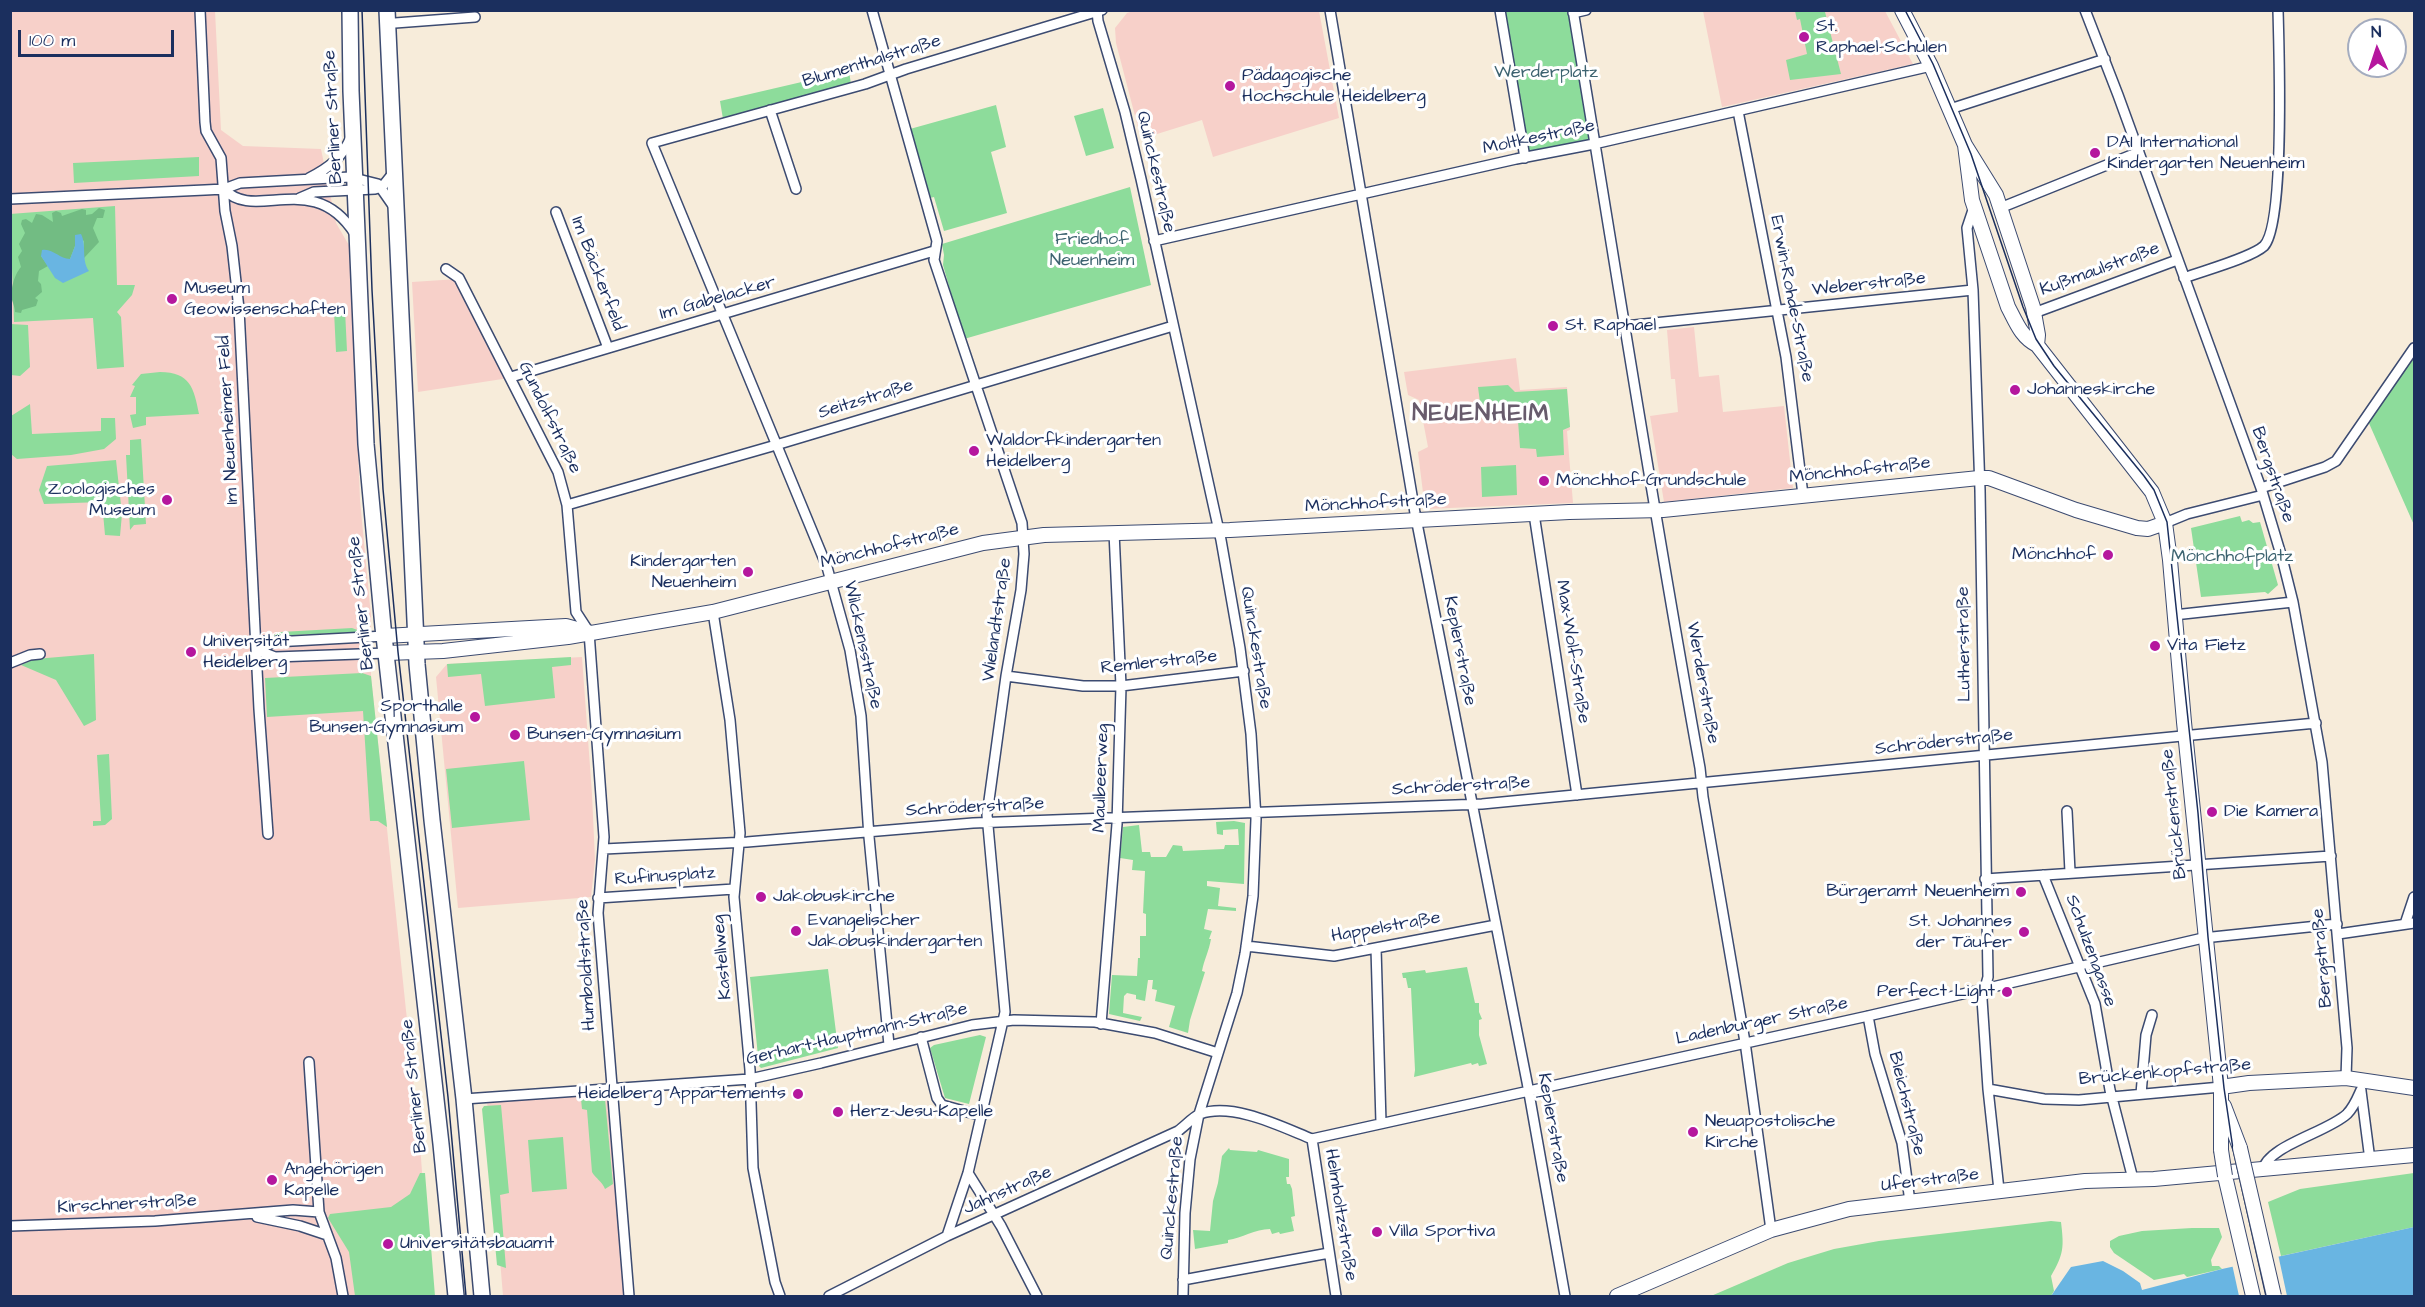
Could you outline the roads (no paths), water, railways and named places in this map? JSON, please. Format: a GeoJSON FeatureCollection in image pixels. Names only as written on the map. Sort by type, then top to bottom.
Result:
{"type":"FeatureCollection","features":[{"type":"Feature","properties":{"kind":"main road","name":"Berliner Straße"},"geometry":{"type":"LineString","coordinates":[[350,10],[366,444],[384,636],[456,1296]]}},
{"type":"Feature","properties":{"kind":"main road"},"geometry":{"type":"LineString","coordinates":[[391,17],[395,209],[416,652],[432,820],[464,1099],[482,1296]]}},
{"type":"Feature","properties":{"kind":"street","name":"Im Neuenheimer Feld"},"geometry":{"type":"LineString","coordinates":[[200,10],[205,122],[207,131],[221,158],[225,211],[232,246],[239,309],[259,709],[268,834]]}},
{"type":"Feature","properties":{"kind":"street","name":"Wielandtstraße"},"geometry":{"type":"LineString","coordinates":[[872,10],[937,241],[934,260],[1022,523],[1024,536],[1021,590],[1006,676],[987,823],[1005,1012],[968,1173],[947,1236]]}},
{"type":"Feature","properties":{"kind":"street","name":"Keplerstraße"},"geometry":{"type":"LineString","coordinates":[[1330,10],[1417,526],[1528,1091],[1565,1296]]}},
{"type":"Feature","properties":{"kind":"street"},"geometry":{"type":"LineString","coordinates":[[1500,10],[1526,158]]}},
{"type":"Feature","properties":{"kind":"street"},"geometry":{"type":"LineString","coordinates":[[1586,10],[1573,12],[1594,144]]}},
{"type":"Feature","properties":{"kind":"street"},"geometry":{"type":"LineString","coordinates":[[1902,10],[1931,66],[1965,145],[1994,190],[2034,313],[2038,334],[2037,345]]}},
{"type":"Feature","properties":{"kind":"street","name":"Bergstraße"},"geometry":{"type":"LineString","coordinates":[[2085,10],[2105,59],[2262,491],[2293,603],[2316,723],[2331,856],[2347,1048],[2346,1078]]}},
{"type":"Feature","properties":{"kind":"street"},"geometry":{"type":"LineString","coordinates":[[2184,278],[2254,252],[2268,240],[2278,178],[2280,98],[2278,10]]}},
{"type":"Feature","properties":{"kind":"street","name":"Blumenthalstraße"},"geometry":{"type":"LineString","coordinates":[[652,143],[865,84],[1099,11]]}},
{"type":"Feature","properties":{"kind":"street","name":"Quinckestraße"},"geometry":{"type":"LineString","coordinates":[[1099,11],[1098,21],[1125,112],[1217,530],[1244,671],[1251,734],[1255,813],[1253,896],[1237,993],[1199,1114],[1190,1159],[1183,1296]]}},
{"type":"Feature","properties":{"kind":"street"},"geometry":{"type":"LineString","coordinates":[[391,17],[475,17]]}},
{"type":"Feature","properties":{"kind":"street"},"geometry":{"type":"LineString","coordinates":[[1950,109],[2105,59]]}},
{"type":"Feature","properties":{"kind":"street","name":"Moltkestraße"},"geometry":{"type":"LineString","coordinates":[[1154,241],[1362,199],[1526,158],[1931,66]]}},
{"type":"Feature","properties":{"kind":"street"},"geometry":{"type":"LineString","coordinates":[[770,110],[796,189]]}},
{"type":"Feature","properties":{"kind":"street","name":"Erwin-Rohde-Straße"},"geometry":{"type":"LineString","coordinates":[[1738,111],[1788,369],[1803,495]]}},
{"type":"Feature","properties":{"kind":"street"},"geometry":{"type":"LineString","coordinates":[[307,180],[330,167],[337,160],[354,132]]}},
{"type":"Feature","properties":{"kind":"street","name":"Wilckensstraße"},"geometry":{"type":"LineString","coordinates":[[652,143],[831,581],[850,650],[861,716],[868,832],[889,1045]]}},
{"type":"Feature","properties":{"kind":"street","name":"Werderstraße"},"geometry":{"type":"LineString","coordinates":[[1594,144],[1644,430],[1654,510],[1745,1042],[1771,1230]]}},
{"type":"Feature","properties":{"kind":"street","name":"Brückenstraße"},"geometry":{"type":"LineString","coordinates":[[1965,145],[1970,193],[1974,207],[2008,307],[2022,334],[2037,345],[2144,482],[2159,507],[2165,524],[2222,1094],[2221,1150],[2253,1296]]}},
{"type":"Feature","properties":{"kind":"street"},"geometry":{"type":"LineString","coordinates":[[2000,208],[2139,152]]}},
{"type":"Feature","properties":{"kind":"street"},"geometry":{"type":"LineString","coordinates":[[382,187],[394,172]]}},
{"type":"Feature","properties":{"kind":"street"},"geometry":{"type":"LineString","coordinates":[[10,199],[224,189],[240,183],[307,180],[382,187]]}},
{"type":"Feature","properties":{"kind":"street"},"geometry":{"type":"LineString","coordinates":[[298,200],[314,192],[356,184]]}},
{"type":"Feature","properties":{"kind":"street"},"geometry":{"type":"LineString","coordinates":[[382,187],[395,209]]}},
{"type":"Feature","properties":{"kind":"street"},"geometry":{"type":"LineString","coordinates":[[224,189],[244,201],[317,202],[335,211],[358,239]]}},
{"type":"Feature","properties":{"kind":"street","name":"Lutherstraße"},"geometry":{"type":"LineString","coordinates":[[1974,207],[1967,228],[1973,290],[1979,478],[1988,977],[1983,999],[1988,1089],[1999,1190]]}},
{"type":"Feature","properties":{"kind":"street","name":"Im Bäckerfeld"},"geometry":{"type":"LineString","coordinates":[[556,212],[608,348]]}},
{"type":"Feature","properties":{"kind":"street","name":"Im Gabelacker"},"geometry":{"type":"LineString","coordinates":[[511,378],[934,251]]}},
{"type":"Feature","properties":{"kind":"street","name":"Kußmaulstraße"},"geometry":{"type":"LineString","coordinates":[[2034,313],[2178,260]]}},
{"type":"Feature","properties":{"kind":"street","name":"Gundolfstraße"},"geometry":{"type":"LineString","coordinates":[[446,269],[459,278],[563,482],[576,612],[589,632]]}},
{"type":"Feature","properties":{"kind":"street","name":"Weberstraße"},"geometry":{"type":"LineString","coordinates":[[1625,326],[1973,290]]}},
{"type":"Feature","properties":{"kind":"street","name":"Seitzstraße"},"geometry":{"type":"LineString","coordinates":[[567,505],[1173,326]]}},
{"type":"Feature","properties":{"kind":"street"},"geometry":{"type":"LineString","coordinates":[[2165,524],[2187,514],[2262,491],[2336,461],[2415,348]]}},
{"type":"Feature","properties":{"kind":"street","name":"Mönchhofstraße"},"geometry":{"type":"LineString","coordinates":[[387,652],[443,651],[568,638],[589,632],[714,612],[983,543],[1024,536],[1417,526],[1534,514],[1654,510],[1979,478],[1989,478],[2076,510],[2137,528],[2148,529],[2165,524]]}},
{"type":"Feature","properties":{"kind":"street","name":"Max-Wolf-Straße"},"geometry":{"type":"LineString","coordinates":[[1534,514],[1577,795]]}},
{"type":"Feature","properties":{"kind":"street","name":"Maulbeerweg"},"geometry":{"type":"LineString","coordinates":[[1101,1024],[1117,818],[1122,686],[1114,532]]}},
{"type":"Feature","properties":{"kind":"street"},"geometry":{"type":"LineString","coordinates":[[2175,615],[2293,603]]}},
{"type":"Feature","properties":{"kind":"street","name":"Kastellweg"},"geometry":{"type":"LineString","coordinates":[[714,612],[730,720],[739,842],[734,889],[750,1079],[753,1168],[775,1282],[780,1296]]}},
{"type":"Feature","properties":{"kind":"street","name":"Mönchhofstraße"},"geometry":{"type":"LineString","coordinates":[[384,636],[566,626],[589,632]]}},
{"type":"Feature","properties":{"kind":"street","name":"Humboldtstraße"},"geometry":{"type":"LineString","coordinates":[[589,632],[601,779],[604,849],[598,898],[628,1296]]}},
{"type":"Feature","properties":{"kind":"street"},"geometry":{"type":"LineString","coordinates":[[257,651],[274,642],[384,636]]}},
{"type":"Feature","properties":{"kind":"street"},"geometry":{"type":"LineString","coordinates":[[257,651],[275,657],[387,652]]}},
{"type":"Feature","properties":{"kind":"street"},"geometry":{"type":"LineString","coordinates":[[10,663],[30,655],[40,654]]}},
{"type":"Feature","properties":{"kind":"street","name":"Remlerstraße"},"geometry":{"type":"LineString","coordinates":[[1006,676],[1083,686],[1122,686],[1244,671]]}},
{"type":"Feature","properties":{"kind":"street","name":"Schröderstraße"},"geometry":{"type":"LineString","coordinates":[[604,849],[739,842],[987,823],[1473,808],[1577,795],[2316,723]]}},
{"type":"Feature","properties":{"kind":"street"},"geometry":{"type":"LineString","coordinates":[[2067,811],[2070,872]]}},
{"type":"Feature","properties":{"kind":"street"},"geometry":{"type":"LineString","coordinates":[[1985,879],[2331,856]]}},
{"type":"Feature","properties":{"kind":"street","name":"Schulzengasse"},"geometry":{"type":"LineString","coordinates":[[2043,875],[2095,1004],[2113,1097],[2133,1179]]}},
{"type":"Feature","properties":{"kind":"street","name":"Rufinusplatz"},"geometry":{"type":"LineString","coordinates":[[598,898],[734,889]]}},
{"type":"Feature","properties":{"kind":"street"},"geometry":{"type":"LineString","coordinates":[[2338,934],[2410,923],[2415,897]]}},
{"type":"Feature","properties":{"kind":"street","name":"Ladenburger Straße"},"geometry":{"type":"LineString","coordinates":[[1312,1139],[1868,1016],[2205,938],[2337,919]]}},
{"type":"Feature","properties":{"kind":"street","name":"Happelstraße"},"geometry":{"type":"LineString","coordinates":[[1246,946],[1334,956],[1496,925]]}},
{"type":"Feature","properties":{"kind":"street"},"geometry":{"type":"LineString","coordinates":[[1376,948],[1382,1123]]}},
{"type":"Feature","properties":{"kind":"street"},"geometry":{"type":"LineString","coordinates":[[2141,1094],[2146,1035],[2152,1015]]}},
{"type":"Feature","properties":{"kind":"street","name":"Bleichstraße"},"geometry":{"type":"LineString","coordinates":[[1868,1016],[1875,1054],[1902,1143],[1910,1202]]}},
{"type":"Feature","properties":{"kind":"street","name":"Gerhart-Hauptmann-Straße"},"geometry":{"type":"LineString","coordinates":[[464,1099],[750,1079],[972,1025],[1003,1021],[1038,1019],[1101,1024],[1155,1033],[1218,1053]]}},
{"type":"Feature","properties":{"kind":"street"},"geometry":{"type":"LineString","coordinates":[[921,1037],[937,1098],[942,1105],[982,1116]]}},
{"type":"Feature","properties":{"kind":"street"},"geometry":{"type":"LineString","coordinates":[[309,1062],[319,1212],[336,1258],[343,1296]]}},
{"type":"Feature","properties":{"kind":"street","name":"Brückenkopfstraße"},"geometry":{"type":"LineString","coordinates":[[1988,1089],[2054,1100],[2141,1094],[2222,1094],[2249,1083],[2346,1078],[2361,1085],[2415,1088]]}},
{"type":"Feature","properties":{"kind":"street"},"geometry":{"type":"LineString","coordinates":[[2361,1085],[2370,1160]]}},
{"type":"Feature","properties":{"kind":"street","name":"Uferstraße"},"geometry":{"type":"LineString","coordinates":[[2266,1164],[2293,1143],[2335,1123],[2353,1107],[2361,1085]]}},
{"type":"Feature","properties":{"kind":"street","name":"Brückenstraße"},"geometry":{"type":"LineString","coordinates":[[2222,1094],[2240,1148],[2274,1296]]}},
{"type":"Feature","properties":{"kind":"street"},"geometry":{"type":"LineString","coordinates":[[1199,1114],[1213,1112],[1250,1115],[1312,1139]]}},
{"type":"Feature","properties":{"kind":"street","name":"Jahnstraße"},"geometry":{"type":"LineString","coordinates":[[830,1296],[947,1236],[1178,1131],[1199,1114]]}},
{"type":"Feature","properties":{"kind":"street","name":"Helmholtzstraße"},"geometry":{"type":"LineString","coordinates":[[1312,1139],[1336,1296]]}},
{"type":"Feature","properties":{"kind":"street","name":"Uferstraße"},"geometry":{"type":"LineString","coordinates":[[1617,1296],[1771,1230],[1849,1209],[1999,1190],[2154,1179],[2266,1164],[2370,1160],[2415,1155]]}},
{"type":"Feature","properties":{"kind":"street"},"geometry":{"type":"LineString","coordinates":[[968,1173],[994,1216],[1036,1296]]}},
{"type":"Feature","properties":{"kind":"street","name":"Kirschnerstraße"},"geometry":{"type":"LineString","coordinates":[[10,1226],[150,1221],[293,1210],[319,1212]]}},
{"type":"Feature","properties":{"kind":"street","name":"Kirschnerstraße"},"geometry":{"type":"LineString","coordinates":[[246,1215],[327,1234]]}},
{"type":"Feature","properties":{"kind":"street"},"geometry":{"type":"LineString","coordinates":[[1183,1280],[1329,1253]]}},
{"type":"Feature","properties":{"kind":"water"},"geometry":{"type":"Polygon","coordinates":[[[81,234],[85,262],[89,271],[63,283],[55,278],[41,256],[42,250],[70,259],[75,246],[75,235],[81,234]]]}},
{"type":"Feature","properties":{"kind":"water"},"geometry":{"type":"Polygon","coordinates":[[[2414,1227],[2414,1296],[2051,1296],[2071,1267],[2103,1261],[2140,1283],[2142,1290],[2222,1269],[2414,1227]]]}},
{"type":"Feature","properties":{"kind":"tram line"},"geometry":{"type":"LineString","coordinates":[[362,10],[372,290],[383,489],[398,652],[448,1097],[466,1296]]}},
{"type":"Feature","properties":{"kind":"tram line"},"geometry":{"type":"LineString","coordinates":[[1905,10],[1933,64],[1971,154],[2036,339],[2054,366],[2144,476],[2154,490],[2167,522],[2224,1088],[2233,1149],[2266,1296]]}},
{"type":"Feature","properties":{"kind":"place","name":"St. Raphael-Schulen"},"geometry":{"type":"Point","coordinates":[1804,37]}},
{"type":"Feature","properties":{"kind":"place","name":"Pädagogische Hochschule Heidelberg"},"geometry":{"type":"Point","coordinates":[1230,86]}},
{"type":"Feature","properties":{"kind":"place","name":"DAI International Kindergarten Neuenheim"},"geometry":{"type":"Point","coordinates":[2095,153]}},
{"type":"Feature","properties":{"kind":"place","name":"Museum Geowissenschaften"},"geometry":{"type":"Point","coordinates":[172,299]}},
{"type":"Feature","properties":{"kind":"place","name":"St. Raphael"},"geometry":{"type":"Point","coordinates":[1553,326]}},
{"type":"Feature","properties":{"kind":"place","name":"Johanneskirche"},"geometry":{"type":"Point","coordinates":[2015,390]}},
{"type":"Feature","properties":{"kind":"place","name":"Waldorfkindergarten Heidelberg"},"geometry":{"type":"Point","coordinates":[974,451]}},
{"type":"Feature","properties":{"kind":"place","name":"Mönchhof-Grundschule"},"geometry":{"type":"Point","coordinates":[1544,481]}},
{"type":"Feature","properties":{"kind":"place","name":"Zoologisches Museum"},"geometry":{"type":"Point","coordinates":[167,500]}},
{"type":"Feature","properties":{"kind":"place","name":"Mönchhof"},"geometry":{"type":"Point","coordinates":[2108,555]}},
{"type":"Feature","properties":{"kind":"place","name":"Kindergarten Neuenheim"},"geometry":{"type":"Point","coordinates":[748,572]}},
{"type":"Feature","properties":{"kind":"place","name":"Vita Fietz"},"geometry":{"type":"Point","coordinates":[2155,646]}},
{"type":"Feature","properties":{"kind":"place","name":"Universität Heidelberg"},"geometry":{"type":"Point","coordinates":[191,652]}},
{"type":"Feature","properties":{"kind":"place","name":"Sporthalle Bunsen-Gymnasium"},"geometry":{"type":"Point","coordinates":[475,717]}},
{"type":"Feature","properties":{"kind":"place","name":"Bunsen-Gymnasium"},"geometry":{"type":"Point","coordinates":[515,735]}},
{"type":"Feature","properties":{"kind":"place","name":"Die Kamera"},"geometry":{"type":"Point","coordinates":[2212,812]}},
{"type":"Feature","properties":{"kind":"place","name":"Bürgeramt Neuenheim"},"geometry":{"type":"Point","coordinates":[2021,892]}},
{"type":"Feature","properties":{"kind":"place","name":"Jakobuskirche"},"geometry":{"type":"Point","coordinates":[761,897]}},
{"type":"Feature","properties":{"kind":"place","name":"Evangelischer Jakobuskindergarten"},"geometry":{"type":"Point","coordinates":[796,931]}},
{"type":"Feature","properties":{"kind":"place","name":"St. Johannes der Täufer"},"geometry":{"type":"Point","coordinates":[2024,932]}},
{"type":"Feature","properties":{"kind":"place","name":"Perfect Light"},"geometry":{"type":"Point","coordinates":[2007,992]}},
{"type":"Feature","properties":{"kind":"place","name":"Heidelberg Appartements"},"geometry":{"type":"Point","coordinates":[798,1094]}},
{"type":"Feature","properties":{"kind":"place","name":"Herz-Jesu-Kapelle"},"geometry":{"type":"Point","coordinates":[838,1112]}},
{"type":"Feature","properties":{"kind":"place","name":"Neuapostolische Kirche"},"geometry":{"type":"Point","coordinates":[1693,1132]}},
{"type":"Feature","properties":{"kind":"place","name":"Angehörigen Kapelle"},"geometry":{"type":"Point","coordinates":[272,1180]}},
{"type":"Feature","properties":{"kind":"place","name":"Villa Sportiva"},"geometry":{"type":"Point","coordinates":[1377,1232]}},
{"type":"Feature","properties":{"kind":"place","name":"Universitätsbauamt"},"geometry":{"type":"Point","coordinates":[388,1244]}},
{"type":"Feature","properties":{"kind":"district","name":"NEUENHEIM"},"geometry":{"type":"Point","coordinates":[1481,415]}},
{"type":"Feature","properties":{"kind":"park label","name":"Werderplatz"},"geometry":{"type":"Point","coordinates":[1546,73]}},
{"type":"Feature","properties":{"kind":"park label","name":"Friedhof Neuenheim"},"geometry":{"type":"Point","coordinates":[1092,250]}},
{"type":"Feature","properties":{"kind":"park label","name":"Mönchhofplatz"},"geometry":{"type":"Point","coordinates":[2232,557]}}]}
